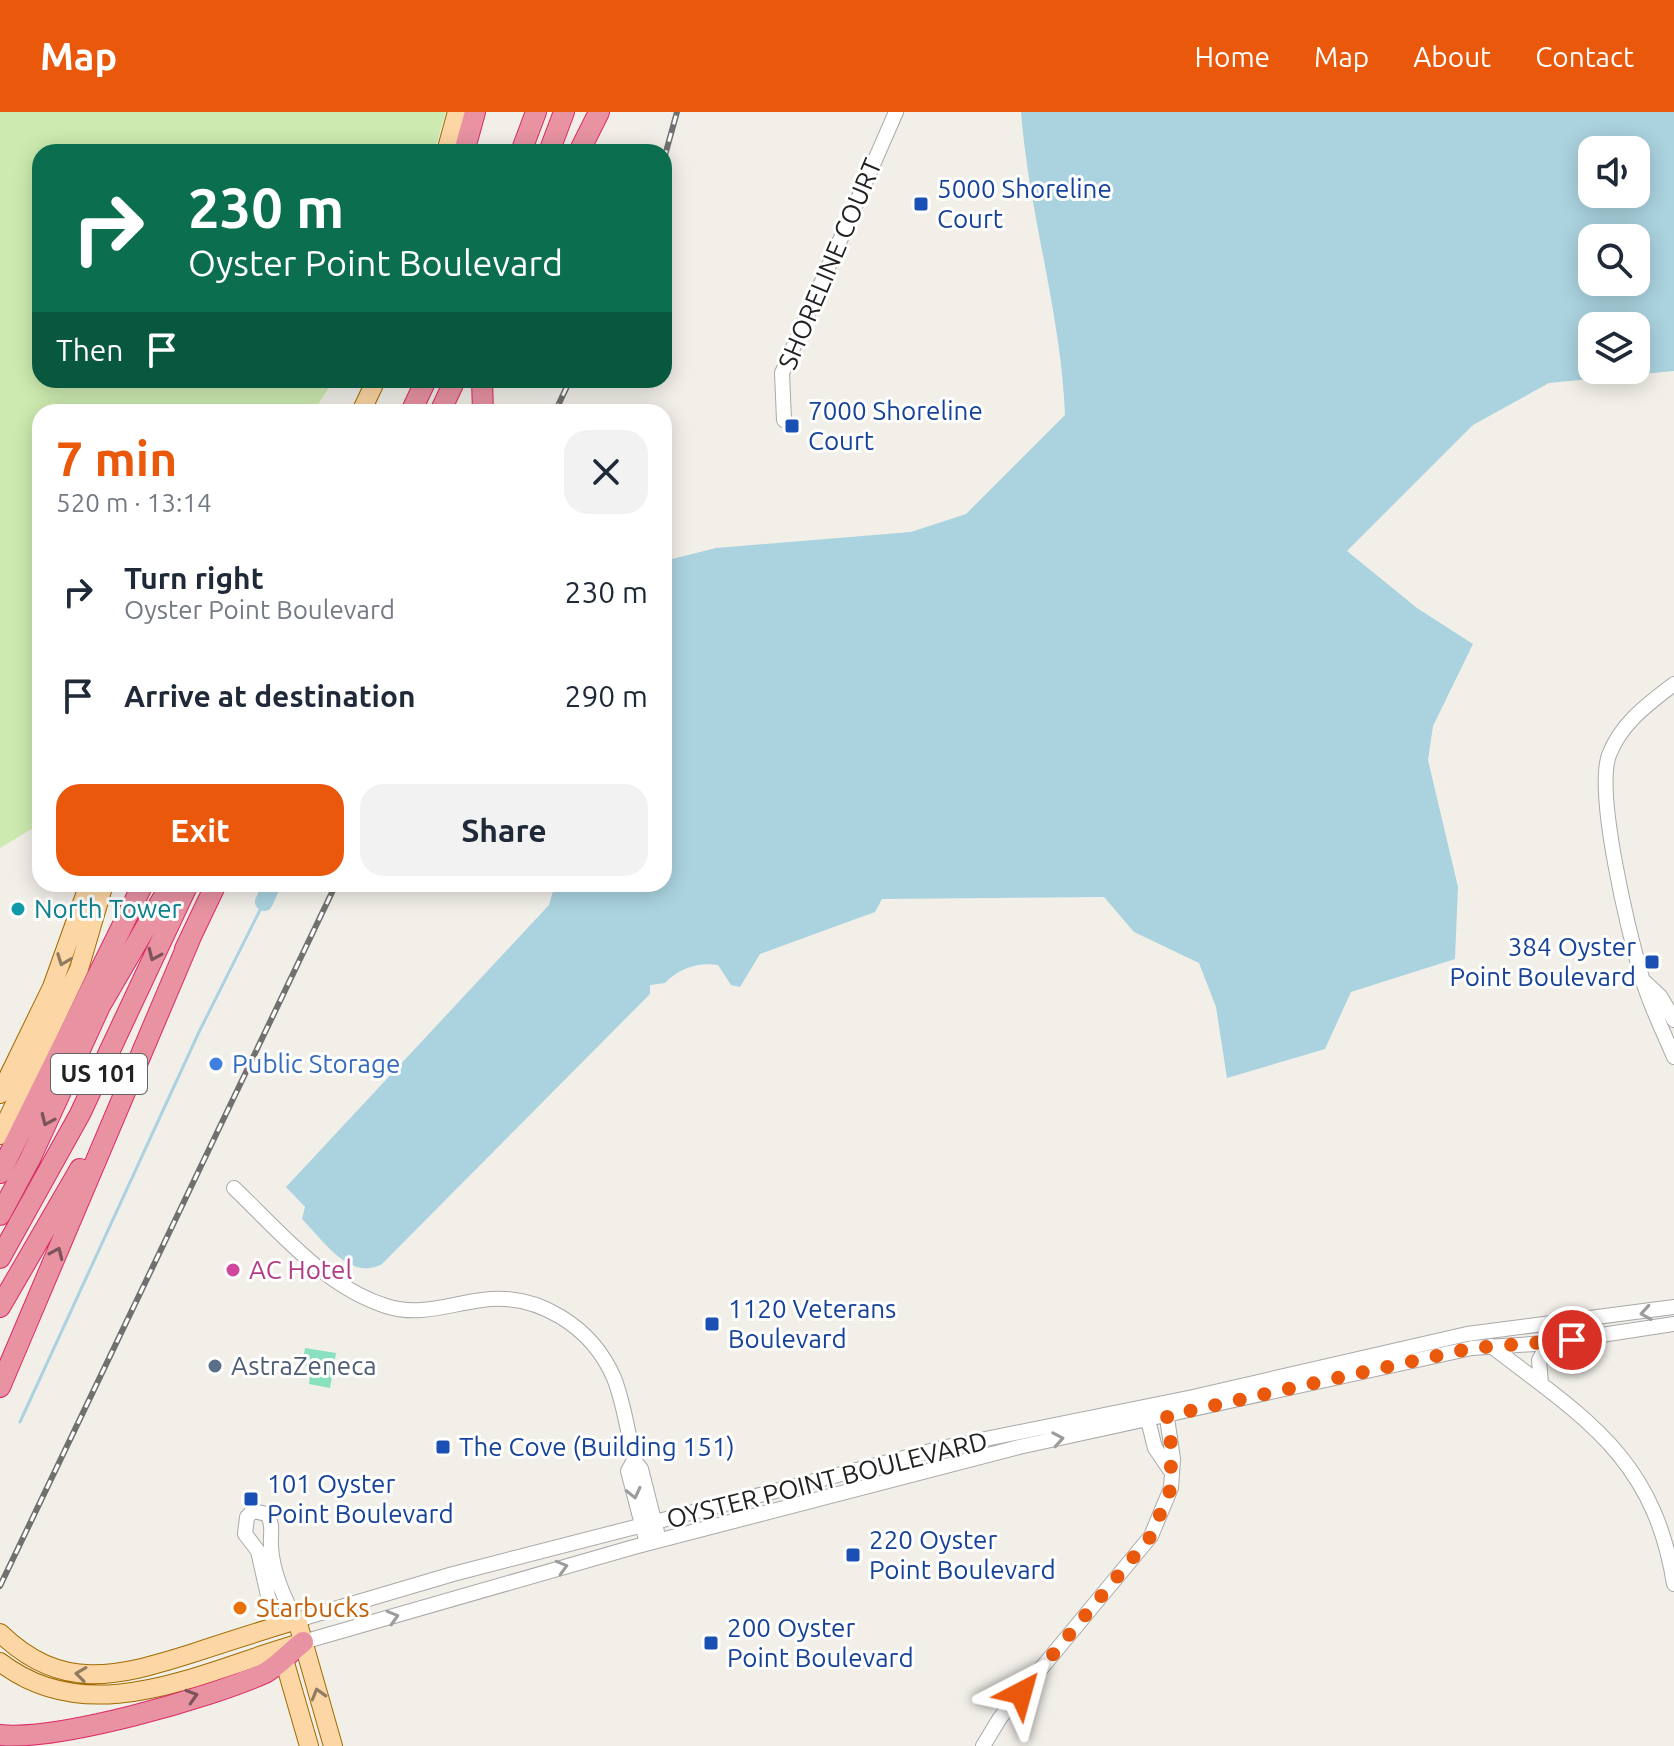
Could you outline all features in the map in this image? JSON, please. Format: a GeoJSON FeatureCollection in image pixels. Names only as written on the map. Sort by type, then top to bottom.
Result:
{"type":"FeatureCollection","features":[{"type":"Feature","properties":{"kind":"highway"},"geometry":{"type":"LineString","coordinates":[[466,144],[475,112]]}},
{"type":"Feature","properties":{"kind":"highway"},"geometry":{"type":"LineString","coordinates":[[524,144],[536,112]]}},
{"type":"Feature","properties":{"kind":"highway"},"geometry":{"type":"LineString","coordinates":[[552,144],[564,112]]}},
{"type":"Feature","properties":{"kind":"highway"},"geometry":{"type":"LineString","coordinates":[[583,144],[599,112]]}},
{"type":"Feature","properties":{"kind":"highway"},"geometry":{"type":"LineString","coordinates":[[0,1215],[9,1177],[139,892]]}},
{"type":"Feature","properties":{"kind":"highway"},"geometry":{"type":"LineString","coordinates":[[9,1177],[100,1006],[166,892]]}},
{"type":"Feature","properties":{"kind":"highway","name":"US 101"},"geometry":{"type":"LineString","coordinates":[[0,1258],[80,1114],[184,892]]}},
{"type":"Feature","properties":{"kind":"highway","name":"US 101"},"geometry":{"type":"LineString","coordinates":[[0,1307],[103,1125],[212,892]]}},
{"type":"Feature","properties":{"kind":"highway"},"geometry":{"type":"LineString","coordinates":[[0,1387],[190,939]]}},
{"type":"Feature","properties":{"kind":"highway"},"geometry":{"type":"LineString","coordinates":[[0,1735],[29,1736],[78,1727],[179,1701],[264,1673],[282,1653],[303,1642]]}},
{"type":"Feature","properties":{"kind":"main road"},"geometry":{"type":"LineString","coordinates":[[448,144],[457,112]]}},
{"type":"Feature","properties":{"kind":"main road"},"geometry":{"type":"LineString","coordinates":[[458,144],[468,112]]}},
{"type":"Feature","properties":{"kind":"main road"},"geometry":{"type":"LineString","coordinates":[[0,1094],[52,987],[86,892]]}},
{"type":"Feature","properties":{"kind":"main road"},"geometry":{"type":"LineString","coordinates":[[0,1135],[79,969],[102,892]]}},
{"type":"Feature","properties":{"kind":"main road"},"geometry":{"type":"LineString","coordinates":[[297,1620],[333,1746]]}},
{"type":"Feature","properties":{"kind":"main road","name":"OYSTER POINT BOULEVARD"},"geometry":{"type":"LineString","coordinates":[[0,1633],[37,1661],[72,1673],[114,1675],[297,1620]]}},
{"type":"Feature","properties":{"kind":"main road"},"geometry":{"type":"LineString","coordinates":[[275,1627],[309,1746]]}},
{"type":"Feature","properties":{"kind":"main road"},"geometry":{"type":"LineString","coordinates":[[0,1662],[27,1680],[68,1694],[115,1697],[282,1653]]}},
{"type":"Feature","properties":{"kind":"street","name":"SHORELINE COURT"},"geometry":{"type":"LineString","coordinates":[[784,420],[782,373],[896,112]]}},
{"type":"Feature","properties":{"kind":"street"},"geometry":{"type":"LineString","coordinates":[[1674,684],[1627,724],[1615,740],[1604,774],[1610,830],[1642,979],[1674,1057]]}},
{"type":"Feature","properties":{"kind":"street"},"geometry":{"type":"LineString","coordinates":[[1642,979],[1660,996],[1674,1020]]}},
{"type":"Feature","properties":{"kind":"street"},"geometry":{"type":"LineString","coordinates":[[234,1188],[332,1279],[387,1307],[424,1311],[486,1299],[510,1299],[548,1309],[572,1324],[595,1346],[613,1377],[634,1460],[641,1469],[654,1542]]}},
{"type":"Feature","properties":{"kind":"street","name":"OYSTER POINT BOULEVARD"},"geometry":{"type":"LineString","coordinates":[[1166,1410],[1485,1331],[1674,1307]]}},
{"type":"Feature","properties":{"kind":"street","name":"OYSTER POINT BOULEVARD"},"geometry":{"type":"LineString","coordinates":[[297,1620],[453,1574],[649,1526],[946,1447],[1146,1414],[1492,1347],[1549,1343],[1674,1324]]}},
{"type":"Feature","properties":{"kind":"street"},"geometry":{"type":"LineString","coordinates":[[1485,1331],[1492,1347],[1541,1383],[1614,1447],[1639,1479],[1665,1536],[1674,1584]]}},
{"type":"Feature","properties":{"kind":"street"},"geometry":{"type":"LineString","coordinates":[[1541,1383],[1539,1360],[1549,1343]]}},
{"type":"Feature","properties":{"kind":"street"},"geometry":{"type":"LineString","coordinates":[[983,1746],[1000,1718],[1151,1536],[1171,1488],[1173,1459],[1166,1410]]}},
{"type":"Feature","properties":{"kind":"street"},"geometry":{"type":"LineString","coordinates":[[1146,1414],[1155,1448],[1170,1470]]}},
{"type":"Feature","properties":{"kind":"street","name":"OYSTER POINT BOULEVARD"},"geometry":{"type":"LineString","coordinates":[[303,1642],[654,1542],[1146,1414]]}},
{"type":"Feature","properties":{"kind":"street"},"geometry":{"type":"LineString","coordinates":[[275,1627],[264,1548],[286,1603],[297,1620]]}},
{"type":"Feature","properties":{"kind":"green space"},"geometry":{"type":"Polygon","coordinates":[[[0,112],[446,112],[436,144],[32,144],[32,388],[329,388],[318,404],[32,404],[32,829],[0,848],[0,112]]]}},
{"type":"Feature","properties":{"kind":"green space"},"geometry":{"type":"Polygon","coordinates":[[[305,1348],[336,1353],[330,1388],[309,1384],[311,1367],[302,1365],[305,1348]]]}},
{"type":"Feature","properties":{"kind":"water"},"geometry":{"type":"Polygon","coordinates":[[[1021,112],[1674,112],[1674,371],[1650,373],[1650,312],[1578,312],[1578,380],[1549,383],[1473,425],[1347,551],[1417,608],[1473,644],[1433,726],[1428,760],[1458,887],[1455,959],[1351,992],[1325,1049],[1227,1078],[1216,1007],[1199,963],[1134,932],[1104,897],[882,899],[875,912],[760,954],[740,987],[731,985],[718,965],[710,964],[689,967],[665,983],[650,985],[650,994],[382,1264],[359,1268],[338,1256],[302,1219],[305,1207],[286,1187],[549,905],[553,892],[672,892],[672,559],[716,548],[911,532],[966,514],[1065,415],[1058,339],[1021,112]]]}},
{"type":"Feature","properties":{"kind":"waterway"},"geometry":{"type":"LineString","coordinates":[[264,902],[268,892]]}},
{"type":"Feature","properties":{"kind":"waterway"},"geometry":{"type":"LineString","coordinates":[[20,1422],[199,1032],[264,902]]}},
{"type":"Feature","properties":{"kind":"railway"},"geometry":{"type":"LineString","coordinates":[[668,144],[677,112]]}},
{"type":"Feature","properties":{"kind":"railway"},"geometry":{"type":"LineString","coordinates":[[559,404],[566,388]]}},
{"type":"Feature","properties":{"kind":"railway"},"geometry":{"type":"LineString","coordinates":[[0,1586],[332,892]]}},
{"type":"Feature","properties":{"kind":"place","name":"5000 Shoreline Court"},"geometry":{"type":"Point","coordinates":[921,204]}},
{"type":"Feature","properties":{"kind":"place","name":"7000 Shoreline Court"},"geometry":{"type":"Point","coordinates":[792,426]}},
{"type":"Feature","properties":{"kind":"place","name":"North Tower"},"geometry":{"type":"Point","coordinates":[18,909]}},
{"type":"Feature","properties":{"kind":"place","name":"384 Oyster Point Boulevard"},"geometry":{"type":"Point","coordinates":[1652,962]}},
{"type":"Feature","properties":{"kind":"place","name":"Public Storage"},"geometry":{"type":"Point","coordinates":[216,1064]}},
{"type":"Feature","properties":{"kind":"place","name":"AC Hotel"},"geometry":{"type":"Point","coordinates":[233,1270]}},
{"type":"Feature","properties":{"kind":"place","name":"1120 Veterans Boulevard"},"geometry":{"type":"Point","coordinates":[712,1324]}},
{"type":"Feature","properties":{"kind":"place","name":"AstraZeneca"},"geometry":{"type":"Point","coordinates":[215,1366]}},
{"type":"Feature","properties":{"kind":"place","name":"The Cove (Building 151)"},"geometry":{"type":"Point","coordinates":[443,1447]}},
{"type":"Feature","properties":{"kind":"place","name":"101 Oyster Point Boulevard"},"geometry":{"type":"Point","coordinates":[251,1499]}},
{"type":"Feature","properties":{"kind":"place","name":"220 Oyster Point Boulevard"},"geometry":{"type":"Point","coordinates":[853,1555]}},
{"type":"Feature","properties":{"kind":"place","name":"Starbucks"},"geometry":{"type":"Point","coordinates":[240,1608]}},
{"type":"Feature","properties":{"kind":"place","name":"200 Oyster Point Boulevard"},"geometry":{"type":"Point","coordinates":[711,1643]}},
{"type":"Feature","properties":{"kind":"route"},"geometry":{"type":"LineString","coordinates":[[1021,1693],[1151,1536],[1171,1488],[1173,1459],[1167,1416],[1472,1348],[1572,1340]]}}]}
